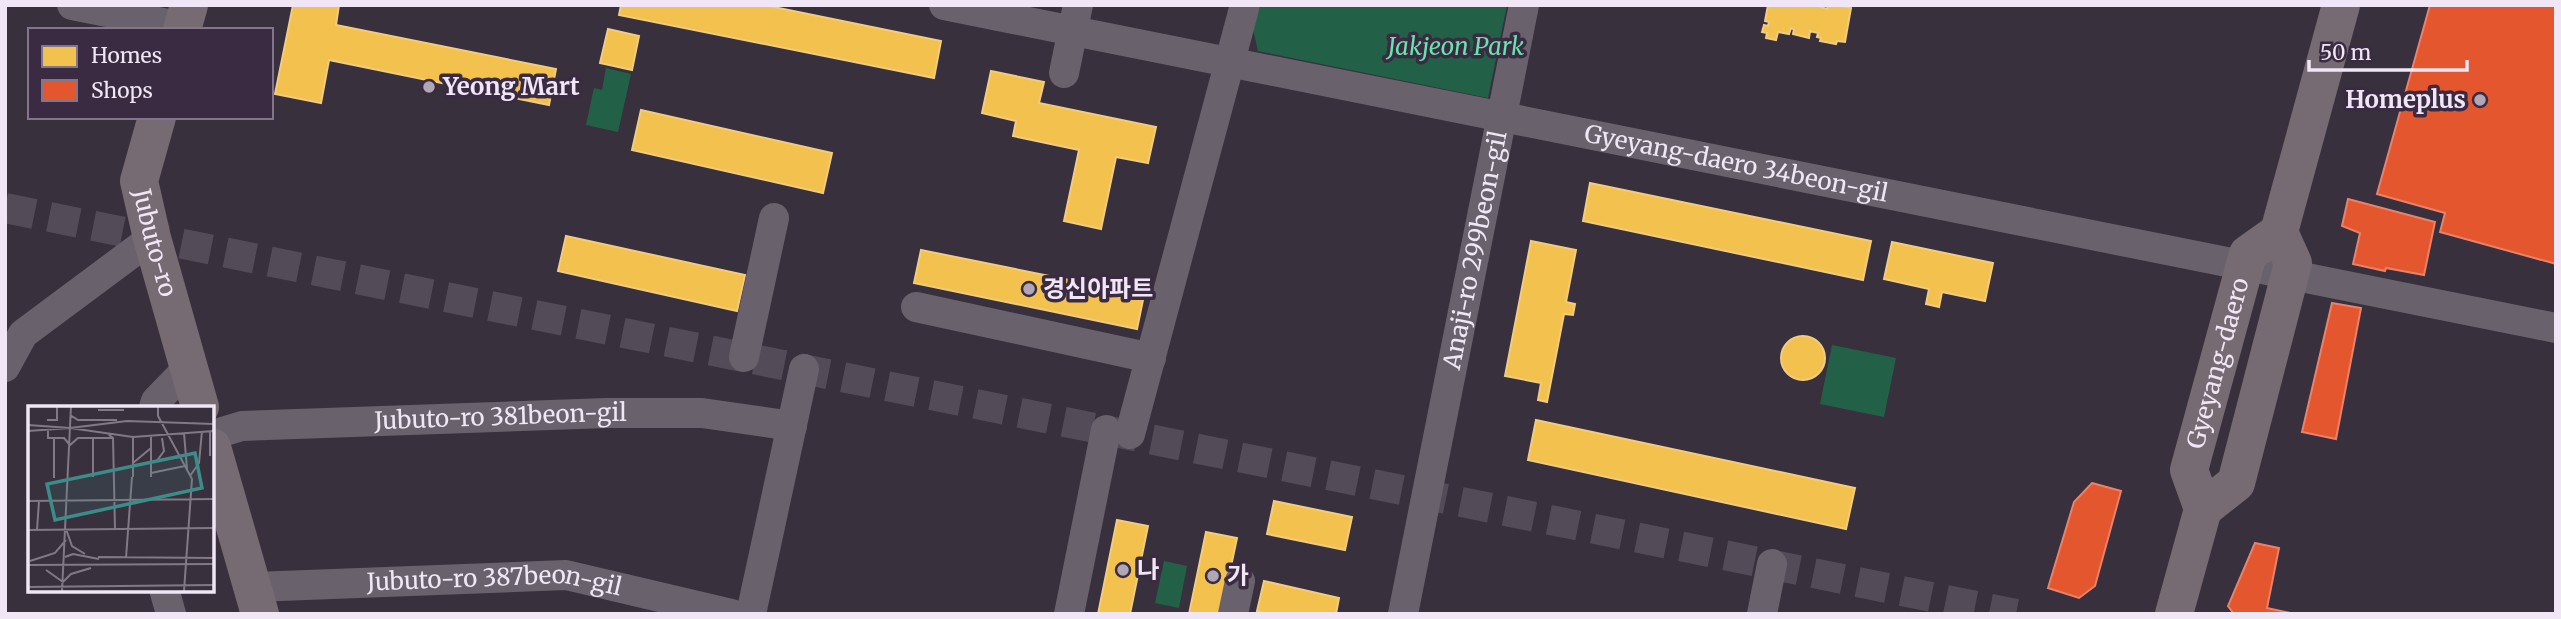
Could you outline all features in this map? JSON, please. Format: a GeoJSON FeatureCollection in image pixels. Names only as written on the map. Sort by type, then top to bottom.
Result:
{"type":"FeatureCollection","features":[{"type":"Feature","properties":{"kind":"main road"},"geometry":{"type":"LineString","coordinates":[[2279,232],[2341,5]]}},
{"type":"Feature","properties":{"kind":"main road","name":"Jubuto-ro"},"geometry":{"type":"LineString","coordinates":[[156,119],[139,181],[152,238],[200,406]]}},
{"type":"Feature","properties":{"kind":"main road","name":"Gyeyang-daero"},"geometry":{"type":"LineString","coordinates":[[2279,232],[2293,262],[2236,483],[2203,509],[2189,470],[2248,254],[2279,232]]}},
{"type":"Feature","properties":{"kind":"main road"},"geometry":{"type":"LineString","coordinates":[[214,454],[256,601]]}},
{"type":"Feature","properties":{"kind":"main road"},"geometry":{"type":"LineString","coordinates":[[2174,614],[2203,509]]}},
{"type":"Feature","properties":{"kind":"street"},"geometry":{"type":"LineString","coordinates":[[72,5],[185,20]]}},
{"type":"Feature","properties":{"kind":"street","name":"Gyeyang-daero 34beon-gil"},"geometry":{"type":"LineString","coordinates":[[944,5],[1075,18],[1228,62],[2556,328]]}},
{"type":"Feature","properties":{"kind":"street"},"geometry":{"type":"LineString","coordinates":[[1069,614],[1118,432],[1150,358],[1245,5]]}},
{"type":"Feature","properties":{"kind":"street","name":"Anaji-ro 299beon-gil"},"geometry":{"type":"LineString","coordinates":[[1403,614],[1524,5]]}},
{"type":"Feature","properties":{"kind":"street"},"geometry":{"type":"LineString","coordinates":[[1063,73],[1075,18]]}},
{"type":"Feature","properties":{"kind":"street"},"geometry":{"type":"LineString","coordinates":[[744,357],[774,218]]}},
{"type":"Feature","properties":{"kind":"street"},"geometry":{"type":"LineString","coordinates":[[5,367],[23,334],[152,238]]}},
{"type":"Feature","properties":{"kind":"street"},"geometry":{"type":"LineString","coordinates":[[916,307],[1150,358]]}},
{"type":"Feature","properties":{"kind":"street"},"geometry":{"type":"LineString","coordinates":[[154,406],[189,367]]}},
{"type":"Feature","properties":{"kind":"street"},"geometry":{"type":"LineString","coordinates":[[751,614],[804,369]]}},
{"type":"Feature","properties":{"kind":"street","name":"Jubuto-ro 381beon-gil"},"geometry":{"type":"LineString","coordinates":[[214,434],[242,426],[607,413],[702,413],[792,426]]}},
{"type":"Feature","properties":{"kind":"street"},"geometry":{"type":"LineString","coordinates":[[1762,614],[1772,564]]}},
{"type":"Feature","properties":{"kind":"street","name":"Jubuto-ro 387beon-gil"},"geometry":{"type":"LineString","coordinates":[[256,601],[566,576],[668,607],[732,614]]}},
{"type":"Feature","properties":{"kind":"street"},"geometry":{"type":"LineString","coordinates":[[1233,614],[1240,581]]}},
{"type":"Feature","properties":{"kind":"street"},"geometry":{"type":"LineString","coordinates":[[165,591],[171,614]]}},
{"type":"Feature","properties":{"kind":"green space","name":"Jakjeon Park"},"geometry":{"type":"Polygon","coordinates":[[[1261,5],[1507,5],[1488,98],[1258,51],[1253,29],[1261,5]]]}},
{"type":"Feature","properties":{"kind":"green space"},"geometry":{"type":"Polygon","coordinates":[[[606,68],[631,74],[618,132],[586,125],[594,88],[602,90],[606,68]]]}},
{"type":"Feature","properties":{"kind":"green space"},"geometry":{"type":"Polygon","coordinates":[[[1832,345],[1896,358],[1884,417],[1820,404],[1832,345]]]}},
{"type":"Feature","properties":{"kind":"green space"},"geometry":{"type":"Polygon","coordinates":[[[1164,561],[1187,566],[1179,608],[1155,603],[1164,561]]]}},
{"type":"Feature","properties":{"kind":"building: Homes"},"geometry":{"type":"Polygon","coordinates":[[[293,5],[339,5],[336,25],[556,69],[549,105],[329,60],[321,103],[275,94],[293,5]]]}},
{"type":"Feature","properties":{"kind":"building: Homes"},"geometry":{"type":"Polygon","coordinates":[[[621,5],[764,5],[941,41],[934,78],[619,15],[621,5]]]}},
{"type":"Feature","properties":{"kind":"building: Homes"},"geometry":{"type":"Polygon","coordinates":[[[1768,5],[1815,5],[1827,9],[1828,5],[1836,5],[1851,8],[1845,42],[1837,41],[1836,44],[1820,41],[1818,33],[1810,31],[1809,38],[1793,34],[1794,29],[1791,28],[1789,34],[1778,32],[1776,40],[1766,38],[1767,33],[1762,32],[1764,25],[1768,26],[1769,22],[1765,21],[1768,5]]]}},
{"type":"Feature","properties":{"kind":"building: Homes"},"geometry":{"type":"Polygon","coordinates":[[[608,29],[639,36],[632,70],[600,63],[608,29]]]}},
{"type":"Feature","properties":{"kind":"building: Homes"},"geometry":{"type":"Polygon","coordinates":[[[991,71],[1044,82],[1039,103],[1156,127],[1148,163],[1116,157],[1101,229],[1064,221],[1079,150],[1013,136],[1016,121],[982,113],[991,71]]]}},
{"type":"Feature","properties":{"kind":"building: Homes"},"geometry":{"type":"Polygon","coordinates":[[[641,110],[832,153],[823,193],[632,150],[641,110]]]}},
{"type":"Feature","properties":{"kind":"building: Homes"},"geometry":{"type":"Polygon","coordinates":[[[1590,183],[1871,241],[1863,280],[1583,221],[1590,183]]]}},
{"type":"Feature","properties":{"kind":"building: Homes"},"geometry":{"type":"Polygon","coordinates":[[[566,236],[745,275],[737,311],[558,271],[566,236]]]}},
{"type":"Feature","properties":{"kind":"building: Homes"},"geometry":{"type":"Polygon","coordinates":[[[1531,241],[1576,250],[1566,302],[1575,304],[1573,315],[1564,314],[1547,402],[1538,400],[1541,383],[1505,376],[1531,241]]]}},
{"type":"Feature","properties":{"kind":"building: Homes"},"geometry":{"type":"Polygon","coordinates":[[[1892,242],[1993,263],[1985,301],[1942,292],[1939,307],[1926,304],[1929,289],[1884,279],[1892,242]]]}},
{"type":"Feature","properties":{"kind":"building: Homes","name":"경신아파트"},"geometry":{"type":"Polygon","coordinates":[[[921,250],[1144,295],[1137,329],[914,283],[921,250]]]}},
{"type":"Feature","properties":{"kind":"building: Homes"},"geometry":{"type":"Polygon","coordinates":[[[1803,336],[1812,337],[1819,342],[1824,349],[1824,367],[1819,374],[1812,379],[1803,380],[1794,379],[1787,374],[1782,367],[1781,358],[1782,349],[1787,342],[1794,337],[1803,336]]]}},
{"type":"Feature","properties":{"kind":"building: Homes"},"geometry":{"type":"Polygon","coordinates":[[[1536,420],[1855,488],[1846,529],[1528,460],[1536,420]]]}},
{"type":"Feature","properties":{"kind":"building: Homes"},"geometry":{"type":"Polygon","coordinates":[[[1274,501],[1352,517],[1345,550],[1267,534],[1274,501]]]}},
{"type":"Feature","properties":{"kind":"building: Homes","name":"나"},"geometry":{"type":"Polygon","coordinates":[[[1117,520],[1148,526],[1130,614],[1098,614],[1117,520]]]}},
{"type":"Feature","properties":{"kind":"building: Homes","name":"가"},"geometry":{"type":"Polygon","coordinates":[[[1206,532],[1237,538],[1221,614],[1189,614],[1206,532]]]}},
{"type":"Feature","properties":{"kind":"building: Homes"},"geometry":{"type":"Polygon","coordinates":[[[1264,581],[1339,598],[1336,614],[1267,614],[1257,611],[1264,581]]]}},
{"type":"Feature","properties":{"kind":"building: Shops","name":"Homeplus"},"geometry":{"type":"Polygon","coordinates":[[[2430,5],[2556,5],[2556,264],[2440,232],[2445,213],[2377,194],[2430,5]]]}},
{"type":"Feature","properties":{"kind":"building: Shops"},"geometry":{"type":"Polygon","coordinates":[[[2348,199],[2435,222],[2424,275],[2353,264],[2360,233],[2342,226],[2348,199]]]}},
{"type":"Feature","properties":{"kind":"building: Shops"},"geometry":{"type":"Polygon","coordinates":[[[2332,303],[2361,308],[2336,439],[2302,432],[2332,303]]]}},
{"type":"Feature","properties":{"kind":"building: Shops"},"geometry":{"type":"Polygon","coordinates":[[[2092,483],[2121,491],[2095,586],[2079,598],[2048,588],[2074,502],[2092,483]]]}},
{"type":"Feature","properties":{"kind":"building: Shops"},"geometry":{"type":"Polygon","coordinates":[[[2255,543],[2279,548],[2267,608],[2295,614],[2234,614],[2228,606],[2255,543]]]}},
{"type":"Feature","properties":{"kind":"tunnel"},"geometry":{"type":"LineString","coordinates":[[5,208],[2016,614]]}},
{"type":"Feature","properties":{"kind":"place","name":"Yeong Mart"},"geometry":{"type":"Point","coordinates":[429,87]}},
{"type":"Feature","properties":{"kind":"place","name":"Homeplus"},"geometry":{"type":"Point","coordinates":[2480,100]}},
{"type":"Feature","properties":{"kind":"place","name":"경신아파트"},"geometry":{"type":"Point","coordinates":[1029,289]}},
{"type":"Feature","properties":{"kind":"place","name":"나"},"geometry":{"type":"Point","coordinates":[1123,570]}},
{"type":"Feature","properties":{"kind":"place","name":"가"},"geometry":{"type":"Point","coordinates":[1213,576]}}]}
